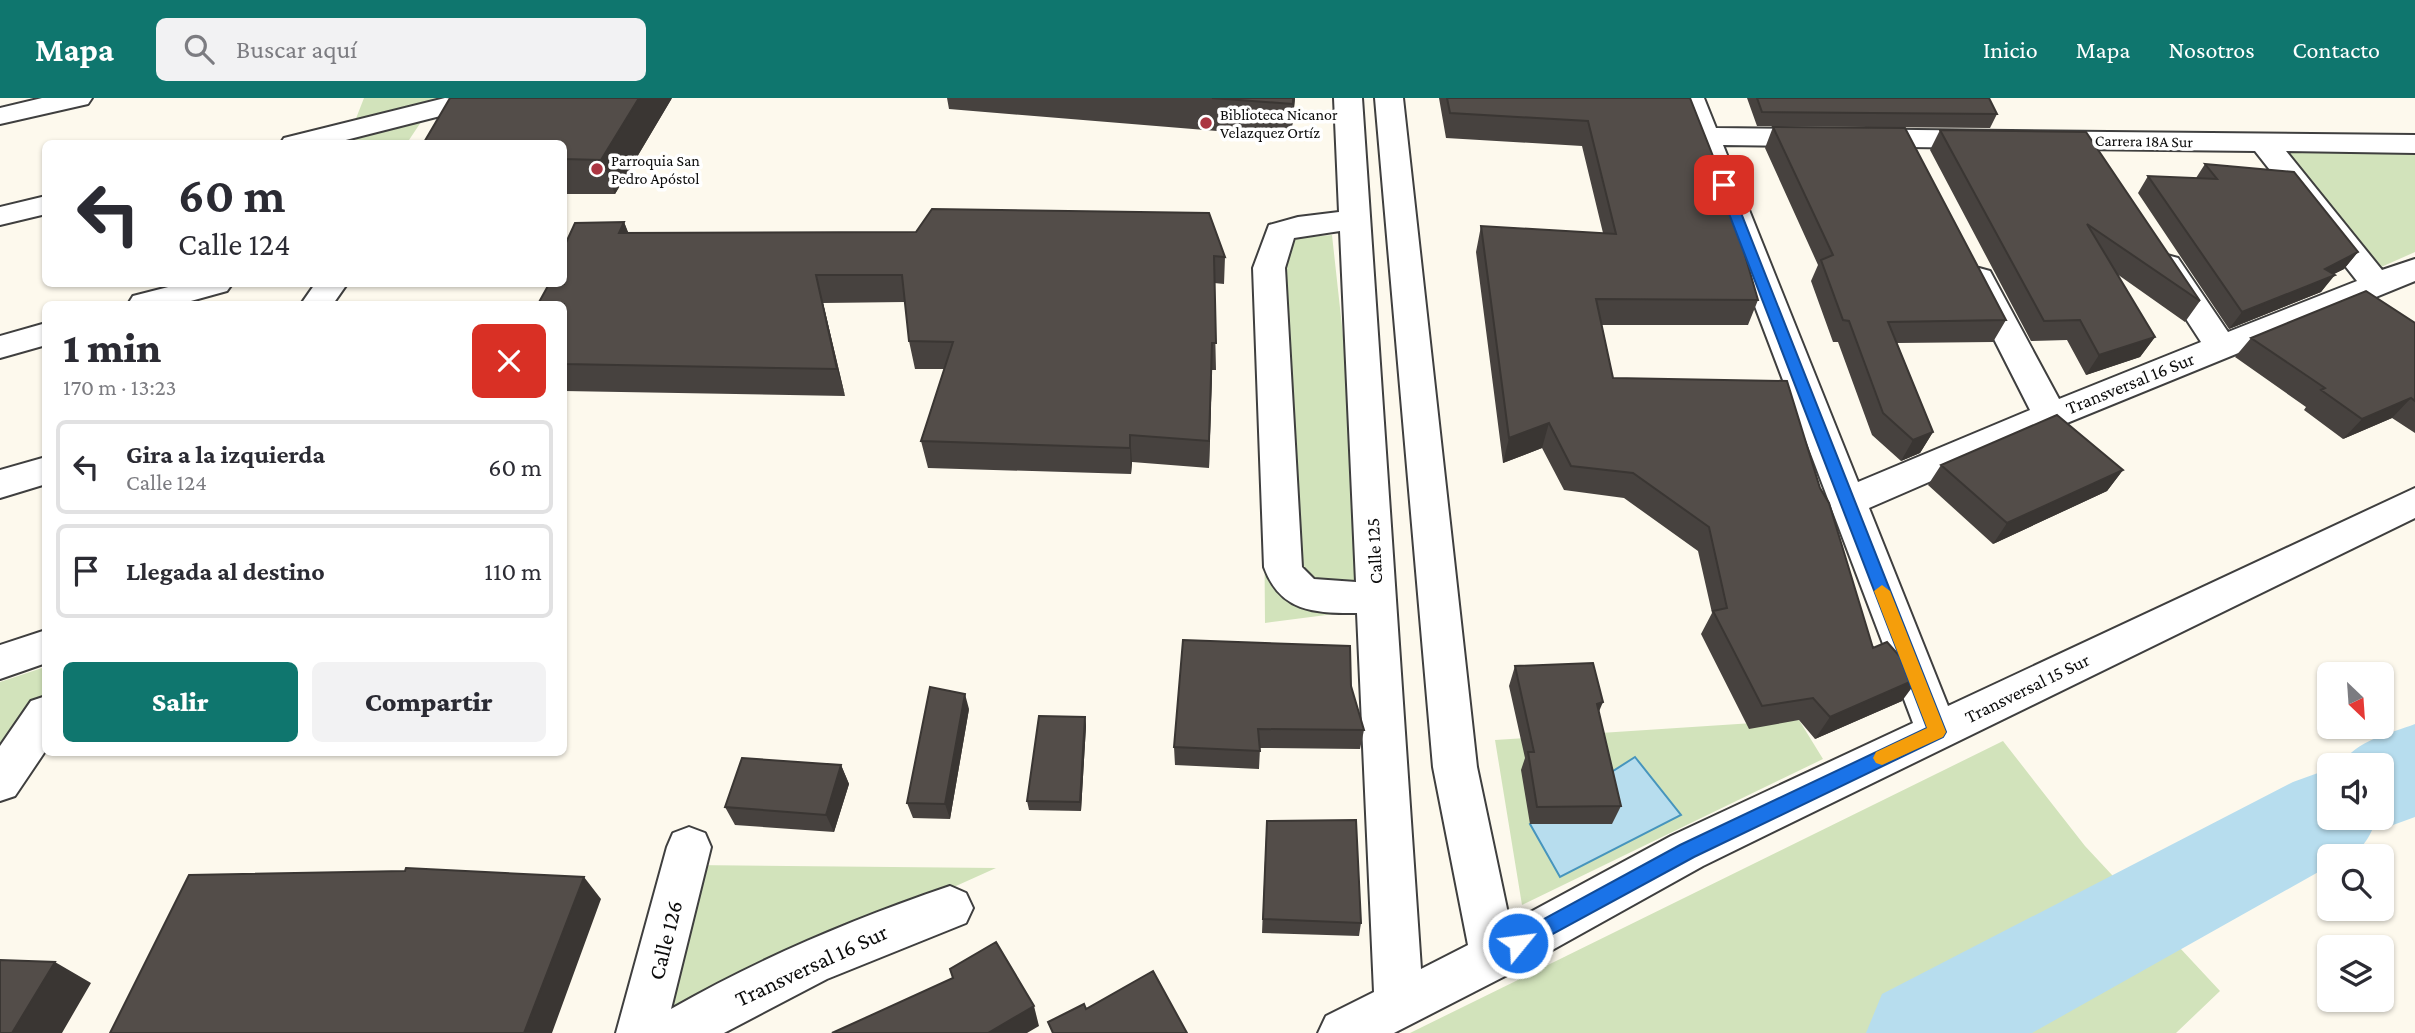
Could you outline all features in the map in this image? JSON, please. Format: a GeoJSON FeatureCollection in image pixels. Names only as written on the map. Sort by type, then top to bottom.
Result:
{"type":"FeatureCollection","features":[{"type":"Feature","properties":{"kind":"street"},"geometry":{"type":"LineString","coordinates":[[0,116],[78,98]]}},
{"type":"Feature","properties":{"kind":"street","name":"Calle 125"},"geometry":{"type":"LineString","coordinates":[[1348,98],[1399,1004]]}},
{"type":"Feature","properties":{"kind":"street"},"geometry":{"type":"LineString","coordinates":[[1389,98],[1455,766],[1494,957]]}},
{"type":"Feature","properties":{"kind":"street"},"geometry":{"type":"LineString","coordinates":[[1690,98],[1937,732]]}},
{"type":"Feature","properties":{"kind":"street"},"geometry":{"type":"LineString","coordinates":[[431,134],[452,101]]}},
{"type":"Feature","properties":{"kind":"street"},"geometry":{"type":"LineString","coordinates":[[308,140],[452,101]]}},
{"type":"Feature","properties":{"kind":"street","name":"Carrera 18A Sur"},"geometry":{"type":"LineString","coordinates":[[1705,136],[1913,150],[2084,140],[2415,144]]}},
{"type":"Feature","properties":{"kind":"street"},"geometry":{"type":"LineString","coordinates":[[2084,140],[2107,174]]}},
{"type":"Feature","properties":{"kind":"street"},"geometry":{"type":"LineString","coordinates":[[2263,142],[2377,285]]}},
{"type":"Feature","properties":{"kind":"street"},"geometry":{"type":"LineString","coordinates":[[0,216],[42,206]]}},
{"type":"Feature","properties":{"kind":"street"},"geometry":{"type":"LineString","coordinates":[[1355,220],[1280,232],[1269,268],[1283,567],[1289,581],[1298,590],[1311,595],[1377,598]]}},
{"type":"Feature","properties":{"kind":"street"},"geometry":{"type":"LineString","coordinates":[[2152,243],[2220,346]]}},
{"type":"Feature","properties":{"kind":"street"},"geometry":{"type":"LineString","coordinates":[[1963,247],[2050,416]]}},
{"type":"Feature","properties":{"kind":"street","name":"Transversal 16 Sur"},"geometry":{"type":"LineString","coordinates":[[1847,502],[2220,346],[2415,269]]}},
{"type":"Feature","properties":{"kind":"street"},"geometry":{"type":"LineString","coordinates":[[156,301],[205,287]]}},
{"type":"Feature","properties":{"kind":"street"},"geometry":{"type":"LineString","coordinates":[[0,347],[42,335]]}},
{"type":"Feature","properties":{"kind":"street"},"geometry":{"type":"LineString","coordinates":[[0,484],[42,471]]}},
{"type":"Feature","properties":{"kind":"street","name":"Transversal 15 Sur"},"geometry":{"type":"LineString","coordinates":[[1343,1033],[1494,957],[1687,851],[2415,502]]}},
{"type":"Feature","properties":{"kind":"street"},"geometry":{"type":"LineString","coordinates":[[0,662],[42,647]]}},
{"type":"Feature","properties":{"kind":"street"},"geometry":{"type":"LineString","coordinates":[[0,782],[42,720]]}},
{"type":"Feature","properties":{"kind":"street","name":"Calle 126"},"geometry":{"type":"LineString","coordinates":[[641,1033],[689,847]]}},
{"type":"Feature","properties":{"kind":"street","name":"Transversal 16 Sur"},"geometry":{"type":"LineString","coordinates":[[678,1033],[721,1006],[883,931],[950,908]]}},
{"type":"Feature","properties":{"kind":"green space"},"geometry":{"type":"Polygon","coordinates":[[[364,98],[437,98],[409,140],[348,140],[364,98]]]}},
{"type":"Feature","properties":{"kind":"green space"},"geometry":{"type":"Polygon","coordinates":[[[2281,151],[2415,151],[2415,252],[2379,268],[2281,151]]]}},
{"type":"Feature","properties":{"kind":"green space"},"geometry":{"type":"Polygon","coordinates":[[[1332,235],[1373,609],[1265,623],[1262,241],[1332,235]]]}},
{"type":"Feature","properties":{"kind":"green space"},"geometry":{"type":"Polygon","coordinates":[[[42,668],[42,713],[0,780],[0,682],[42,668]]]}},
{"type":"Feature","properties":{"kind":"green space"},"geometry":{"type":"Polygon","coordinates":[[[1799,720],[1823,759],[1522,905],[1495,740],[1799,720]]]}},
{"type":"Feature","properties":{"kind":"green space"},"geometry":{"type":"Polygon","coordinates":[[[2003,741],[2085,846],[2220,991],[2176,1033],[1410,1033],[2003,741]]]}},
{"type":"Feature","properties":{"kind":"green space"},"geometry":{"type":"Polygon","coordinates":[[[691,865],[996,868],[654,1022],[691,865]]]}},
{"type":"Feature","properties":{"kind":"water"},"geometry":{"type":"Polygon","coordinates":[[[1635,757],[1681,815],[1560,877],[1530,824],[1635,757]]]}},
{"type":"Feature","properties":{"kind":"building","name":"Parroquia San Pedro Apóstol"},"geometry":{"type":"Polygon","coordinates":[[[450,98],[639,98],[601,160],[567,159],[567,140],[425,140],[450,98]]]}},
{"type":"Feature","properties":{"kind":"building"},"geometry":{"type":"Polygon","coordinates":[[[1212,98],[1293,98],[1293,104],[1212,98]]]}},
{"type":"Feature","properties":{"kind":"building"},"geometry":{"type":"Polygon","coordinates":[[[1447,98],[1690,98],[1726,189],[1758,300],[1596,299],[1613,378],[1787,381],[1820,488],[1829,503],[1873,648],[1887,642],[1919,678],[1830,717],[1813,698],[1762,706],[1713,611],[1727,608],[1709,527],[1633,473],[1571,466],[1549,423],[1509,438],[1481,226],[1616,234],[1588,121],[1450,113],[1447,98]]]}},
{"type":"Feature","properties":{"kind":"building"},"geometry":{"type":"Polygon","coordinates":[[[1757,98],[1989,98],[1997,114],[1762,112],[1757,98]]]}},
{"type":"Feature","properties":{"kind":"building"},"geometry":{"type":"Polygon","coordinates":[[[1773,127],[1905,128],[2006,320],[1888,322],[1933,432],[1913,440],[1883,413],[1849,321],[1843,320],[1821,260],[1833,255],[1773,127]]]}},
{"type":"Feature","properties":{"kind":"building"},"geometry":{"type":"Polygon","coordinates":[[[1940,130],[2086,132],[2200,301],[2087,224],[2155,337],[2099,355],[2080,320],[2044,321],[1940,130]]]}},
{"type":"Feature","properties":{"kind":"building"},"geometry":{"type":"Polygon","coordinates":[[[2205,164],[2294,172],[2358,252],[2325,269],[2335,275],[2242,312],[2148,176],[2217,179],[2205,164]]]}},
{"type":"Feature","properties":{"kind":"building"},"geometry":{"type":"Polygon","coordinates":[[[932,209],[1209,213],[1225,257],[1214,256],[1216,343],[1212,343],[1209,441],[1130,435],[1130,448],[921,441],[953,342],[909,341],[902,275],[816,275],[837,369],[567,364],[567,301],[540,301],[547,287],[567,287],[567,240],[575,223],[624,222],[619,233],[916,232],[932,209]]]}},
{"type":"Feature","properties":{"kind":"building"},"geometry":{"type":"Polygon","coordinates":[[[2366,291],[2415,323],[2415,401],[2411,398],[2362,419],[2321,390],[2325,388],[2251,338],[2366,291]]]}},
{"type":"Feature","properties":{"kind":"building"},"geometry":{"type":"Polygon","coordinates":[[[2057,415],[2123,470],[2007,523],[1941,465],[2057,415]]]}},
{"type":"Feature","properties":{"kind":"building"},"geometry":{"type":"Polygon","coordinates":[[[1183,640],[1350,646],[1351,686],[1364,730],[1258,729],[1260,751],[1174,747],[1183,640]]]}},
{"type":"Feature","properties":{"kind":"building"},"geometry":{"type":"Polygon","coordinates":[[[1593,663],[1603,702],[1597,704],[1621,806],[1537,807],[1528,752],[1534,752],[1515,666],[1593,663]]]}},
{"type":"Feature","properties":{"kind":"building"},"geometry":{"type":"Polygon","coordinates":[[[930,687],[965,694],[945,804],[907,803],[930,687]]]}},
{"type":"Feature","properties":{"kind":"building"},"geometry":{"type":"Polygon","coordinates":[[[1039,716],[1085,717],[1080,802],[1027,801],[1039,716]]]}},
{"type":"Feature","properties":{"kind":"building"},"geometry":{"type":"Polygon","coordinates":[[[742,758],[841,765],[826,815],[725,807],[742,758]]]}},
{"type":"Feature","properties":{"kind":"building"},"geometry":{"type":"Polygon","coordinates":[[[1356,820],[1361,923],[1263,919],[1267,821],[1356,820]]]}},
{"type":"Feature","properties":{"kind":"building"},"geometry":{"type":"Polygon","coordinates":[[[406,868],[584,877],[524,1033],[110,1033],[189,875],[405,871],[406,868]]]}},
{"type":"Feature","properties":{"kind":"building"},"geometry":{"type":"Polygon","coordinates":[[[996,942],[1034,1006],[988,1033],[832,1033],[953,978],[950,969],[996,942]]]}},
{"type":"Feature","properties":{"kind":"building"},"geometry":{"type":"Polygon","coordinates":[[[0,960],[55,962],[12,1033],[0,1033],[0,960]]]}},
{"type":"Feature","properties":{"kind":"building"},"geometry":{"type":"Polygon","coordinates":[[[1153,971],[1187,1033],[1053,1033],[1048,1022],[1084,1004],[1086,1009],[1153,971]]]}},
{"type":"Feature","properties":{"kind":"waterway"},"geometry":{"type":"LineString","coordinates":[[2394,778],[2415,767]]}},
{"type":"Feature","properties":{"kind":"waterway"},"geometry":{"type":"LineString","coordinates":[[1922,1033],[2317,820]]}},
{"type":"Feature","properties":{"kind":"slow traffic"},"geometry":{"type":"LineString","coordinates":[[1882,591],[1937,732],[1882,758]]}},
{"type":"Feature","properties":{"kind":"place","name":"Biblioteca Nicanor Velazquez Ortíz"},"geometry":{"type":"Point","coordinates":[1206,123]}},
{"type":"Feature","properties":{"kind":"place","name":"Parroquia San Pedro Apóstol"},"geometry":{"type":"Point","coordinates":[597,169]}},
{"type":"Feature","properties":{"kind":"route"},"geometry":{"type":"LineString","coordinates":[[1518,943],[1687,851],[1937,732],[1724,185]]}}]}
